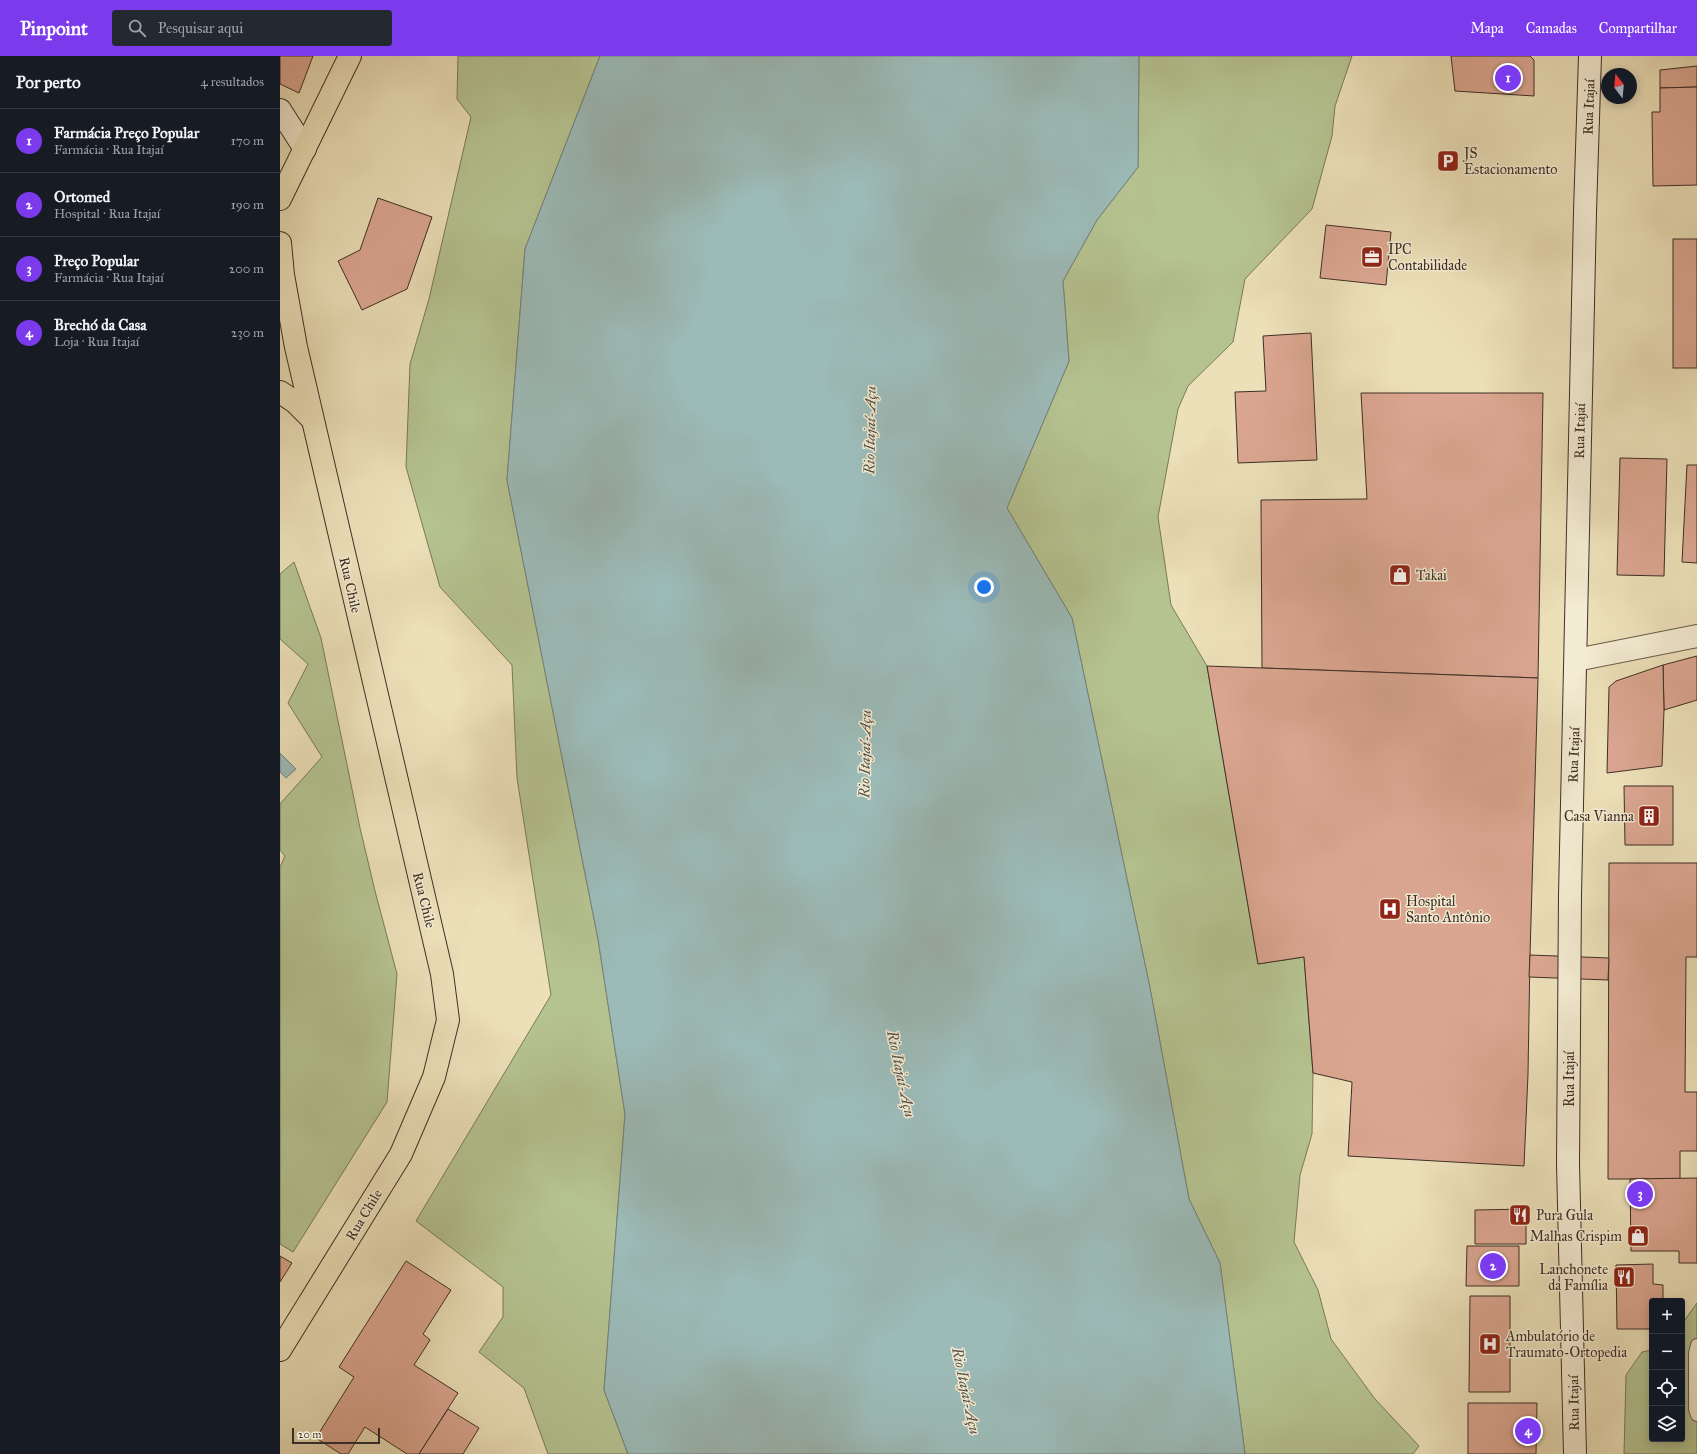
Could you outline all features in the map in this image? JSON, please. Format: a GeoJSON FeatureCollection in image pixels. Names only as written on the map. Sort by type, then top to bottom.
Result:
{"type":"FeatureCollection","features":[{"type":"Feature","properties":{"kind":"main road"},"geometry":{"type":"LineString","coordinates":[[280,199],[350,56]]}},
{"type":"Feature","properties":{"kind":"main road","name":"Rua Itajaí"},"geometry":{"type":"LineString","coordinates":[[1575,1454],[1568,1156],[1570,888],[1585,212],[1590,56]]}},
{"type":"Feature","properties":{"kind":"main road"},"geometry":{"type":"LineString","coordinates":[[280,110],[305,149]]}},
{"type":"Feature","properties":{"kind":"main road","name":"Rua Chile"},"geometry":{"type":"LineString","coordinates":[[280,243],[283,275],[311,418],[442,974],[448,1020],[434,1077],[401,1154],[280,1350]]}},
{"type":"Feature","properties":{"kind":"main road"},"geometry":{"type":"LineString","coordinates":[[280,392],[295,402],[311,418]]}},
{"type":"Feature","properties":{"kind":"main road"},"geometry":{"type":"LineString","coordinates":[[1576,660],[1697,636]]}},
{"type":"Feature","properties":{"kind":"lane"},"geometry":{"type":"LineString","coordinates":[[1697,1345],[1694,1353],[1695,1409],[1697,1415]]}},
{"type":"Feature","properties":{"kind":"green space"},"geometry":{"type":"Polygon","coordinates":[[[458,56],[600,56],[525,249],[507,480],[598,939],[625,1114],[604,1390],[628,1454],[548,1454],[524,1388],[479,1352],[503,1317],[503,1287],[416,1221],[551,995],[517,778],[512,665],[440,587],[406,467],[410,364],[429,299],[471,117],[457,99],[458,56]]]}},
{"type":"Feature","properties":{"kind":"green space"},"geometry":{"type":"Polygon","coordinates":[[[1139,56],[1352,56],[1335,106],[1332,136],[1312,209],[1245,279],[1233,342],[1188,386],[1178,409],[1158,517],[1171,605],[1207,666],[1258,964],[1304,957],[1313,1073],[1312,1134],[1300,1175],[1294,1242],[1318,1290],[1331,1339],[1375,1399],[1419,1446],[1413,1454],[1245,1454],[1220,1263],[1189,1199],[1150,988],[1072,618],[1007,508],[1069,361],[1063,281],[1097,220],[1138,167],[1139,56]]]}},
{"type":"Feature","properties":{"kind":"green space"},"geometry":{"type":"Polygon","coordinates":[[[294,562],[321,638],[360,828],[397,974],[387,1102],[293,1252],[280,1244],[280,867],[285,856],[280,850],[280,804],[322,757],[288,703],[308,664],[280,639],[280,574],[294,562]]]}},
{"type":"Feature","properties":{"kind":"green space"},"geometry":{"type":"Polygon","coordinates":[[[1697,1303],[1697,1454],[1624,1454],[1626,1375],[1642,1352],[1649,1351],[1649,1442],[1685,1442],[1685,1320],[1697,1303]]]}},
{"type":"Feature","properties":{"kind":"water","name":"Rio Itajaí-Açu"},"geometry":{"type":"Polygon","coordinates":[[[600,56],[1139,56],[1138,167],[1097,220],[1063,281],[1069,361],[1007,508],[1072,618],[1150,988],[1189,1199],[1220,1263],[1245,1454],[628,1454],[604,1390],[625,1114],[598,939],[507,480],[525,249],[600,56]]]}},
{"type":"Feature","properties":{"kind":"water"},"geometry":{"type":"Polygon","coordinates":[[[280,753],[296,769],[286,778],[280,772],[280,753]]]}},
{"type":"Feature","properties":{"kind":"building"},"geometry":{"type":"Polygon","coordinates":[[[280,56],[313,56],[299,93],[280,84],[280,56]]]}},
{"type":"Feature","properties":{"kind":"building"},"geometry":{"type":"Polygon","coordinates":[[[1451,56],[1530,56],[1534,60],[1534,96],[1455,91],[1451,56]]]}},
{"type":"Feature","properties":{"kind":"building"},"geometry":{"type":"Polygon","coordinates":[[[1697,66],[1697,87],[1660,88],[1660,70],[1697,66]]]}},
{"type":"Feature","properties":{"kind":"building"},"geometry":{"type":"Polygon","coordinates":[[[1697,87],[1697,185],[1653,186],[1652,112],[1660,112],[1660,88],[1697,87]]]}},
{"type":"Feature","properties":{"kind":"building"},"geometry":{"type":"Polygon","coordinates":[[[378,198],[432,217],[407,289],[362,310],[338,261],[360,250],[378,198]]]}},
{"type":"Feature","properties":{"kind":"building"},"geometry":{"type":"Polygon","coordinates":[[[1326,225],[1391,232],[1386,285],[1320,278],[1326,225]]]}},
{"type":"Feature","properties":{"kind":"building"},"geometry":{"type":"Polygon","coordinates":[[[1673,239],[1697,239],[1697,368],[1673,368],[1673,239]]]}},
{"type":"Feature","properties":{"kind":"building"},"geometry":{"type":"Polygon","coordinates":[[[1311,333],[1317,460],[1238,463],[1235,392],[1266,391],[1263,336],[1311,333]]]}},
{"type":"Feature","properties":{"kind":"building","name":"Takai"},"geometry":{"type":"Polygon","coordinates":[[[1361,393],[1543,393],[1538,678],[1262,668],[1261,500],[1367,499],[1361,393]]]}},
{"type":"Feature","properties":{"kind":"building"},"geometry":{"type":"Polygon","coordinates":[[[1620,458],[1667,459],[1664,576],[1617,575],[1620,458]]]}},
{"type":"Feature","properties":{"kind":"building"},"geometry":{"type":"Polygon","coordinates":[[[1687,465],[1697,465],[1697,563],[1682,562],[1687,465]]]}},
{"type":"Feature","properties":{"kind":"building"},"geometry":{"type":"Polygon","coordinates":[[[1697,656],[1697,700],[1664,710],[1663,665],[1697,656]]]}},
{"type":"Feature","properties":{"kind":"building"},"geometry":{"type":"Polygon","coordinates":[[[1663,665],[1664,710],[1662,766],[1607,773],[1609,687],[1616,681],[1663,665]]]}},
{"type":"Feature","properties":{"kind":"building","name":"Hospital Santo Antônio"},"geometry":{"type":"Polygon","coordinates":[[[1207,666],[1538,678],[1528,1074],[1524,1166],[1348,1156],[1352,1082],[1313,1073],[1304,957],[1258,964],[1207,666]]]}},
{"type":"Feature","properties":{"kind":"building","name":"Casa Vianna"},"geometry":{"type":"Polygon","coordinates":[[[1624,786],[1673,786],[1673,845],[1625,845],[1624,786]]]}},
{"type":"Feature","properties":{"kind":"building"},"geometry":{"type":"Polygon","coordinates":[[[1609,863],[1697,863],[1697,957],[1686,957],[1685,1092],[1697,1092],[1697,1151],[1680,1151],[1680,1179],[1608,1179],[1609,863]]]}},
{"type":"Feature","properties":{"kind":"building"},"geometry":{"type":"Polygon","coordinates":[[[1530,955],[1609,958],[1608,980],[1529,977],[1530,955]]]}},
{"type":"Feature","properties":{"kind":"building"},"geometry":{"type":"Polygon","coordinates":[[[1697,1178],[1697,1263],[1679,1263],[1679,1251],[1631,1251],[1630,1179],[1697,1178]]]}},
{"type":"Feature","properties":{"kind":"building"},"geometry":{"type":"Polygon","coordinates":[[[1526,1209],[1526,1244],[1475,1244],[1475,1210],[1526,1209]]]}},
{"type":"Feature","properties":{"kind":"building"},"geometry":{"type":"Polygon","coordinates":[[[1467,1246],[1519,1246],[1519,1286],[1466,1286],[1467,1246]]]}},
{"type":"Feature","properties":{"kind":"building"},"geometry":{"type":"Polygon","coordinates":[[[280,1256],[292,1263],[280,1282],[280,1256]]]}},
{"type":"Feature","properties":{"kind":"building"},"geometry":{"type":"Polygon","coordinates":[[[406,1261],[451,1290],[423,1334],[430,1340],[414,1365],[458,1393],[419,1454],[407,1454],[365,1427],[348,1454],[341,1454],[316,1438],[354,1377],[339,1367],[406,1261]]]}},
{"type":"Feature","properties":{"kind":"building"},"geometry":{"type":"Polygon","coordinates":[[[1653,1264],[1653,1284],[1663,1285],[1663,1298],[1649,1298],[1649,1329],[1617,1329],[1616,1265],[1653,1264]]]}},
{"type":"Feature","properties":{"kind":"building","name":"Ambulatório de Traumato-Ortopedia"},"geometry":{"type":"Polygon","coordinates":[[[1470,1296],[1510,1296],[1510,1392],[1469,1392],[1470,1296]]]}},
{"type":"Feature","properties":{"kind":"building"},"geometry":{"type":"Polygon","coordinates":[[[1468,1403],[1537,1403],[1536,1454],[1468,1454],[1468,1403]]]}},
{"type":"Feature","properties":{"kind":"building"},"geometry":{"type":"Polygon","coordinates":[[[448,1409],[479,1428],[463,1454],[419,1454],[448,1409]]]}},
{"type":"Feature","properties":{"kind":"place","name":"Farmácia Preço Popular"},"geometry":{"type":"Point","coordinates":[1508,78]}},
{"type":"Feature","properties":{"kind":"place","name":"JS Estacionamento"},"geometry":{"type":"Point","coordinates":[1448,161]}},
{"type":"Feature","properties":{"kind":"place","name":"IPC Contabilidade"},"geometry":{"type":"Point","coordinates":[1372,257]}},
{"type":"Feature","properties":{"kind":"place","name":"Takai"},"geometry":{"type":"Point","coordinates":[1400,575]}},
{"type":"Feature","properties":{"kind":"place","name":"Casa Vianna"},"geometry":{"type":"Point","coordinates":[1649,816]}},
{"type":"Feature","properties":{"kind":"place","name":"Hospital Santo Antônio"},"geometry":{"type":"Point","coordinates":[1390,909]}},
{"type":"Feature","properties":{"kind":"place","name":"Preço Popular"},"geometry":{"type":"Point","coordinates":[1640,1194]}},
{"type":"Feature","properties":{"kind":"place","name":"Pura Gula"},"geometry":{"type":"Point","coordinates":[1520,1215]}},
{"type":"Feature","properties":{"kind":"place","name":"Malhas Crispim"},"geometry":{"type":"Point","coordinates":[1638,1236]}},
{"type":"Feature","properties":{"kind":"place","name":"Ortomed"},"geometry":{"type":"Point","coordinates":[1493,1266]}},
{"type":"Feature","properties":{"kind":"place","name":"Lanchonete da Família"},"geometry":{"type":"Point","coordinates":[1624,1277]}},
{"type":"Feature","properties":{"kind":"place","name":"Ambulatório de Traumato-Ortopedia"},"geometry":{"type":"Point","coordinates":[1490,1344]}},
{"type":"Feature","properties":{"kind":"place","name":"Brechó da Casa"},"geometry":{"type":"Point","coordinates":[1528,1431]}}]}
